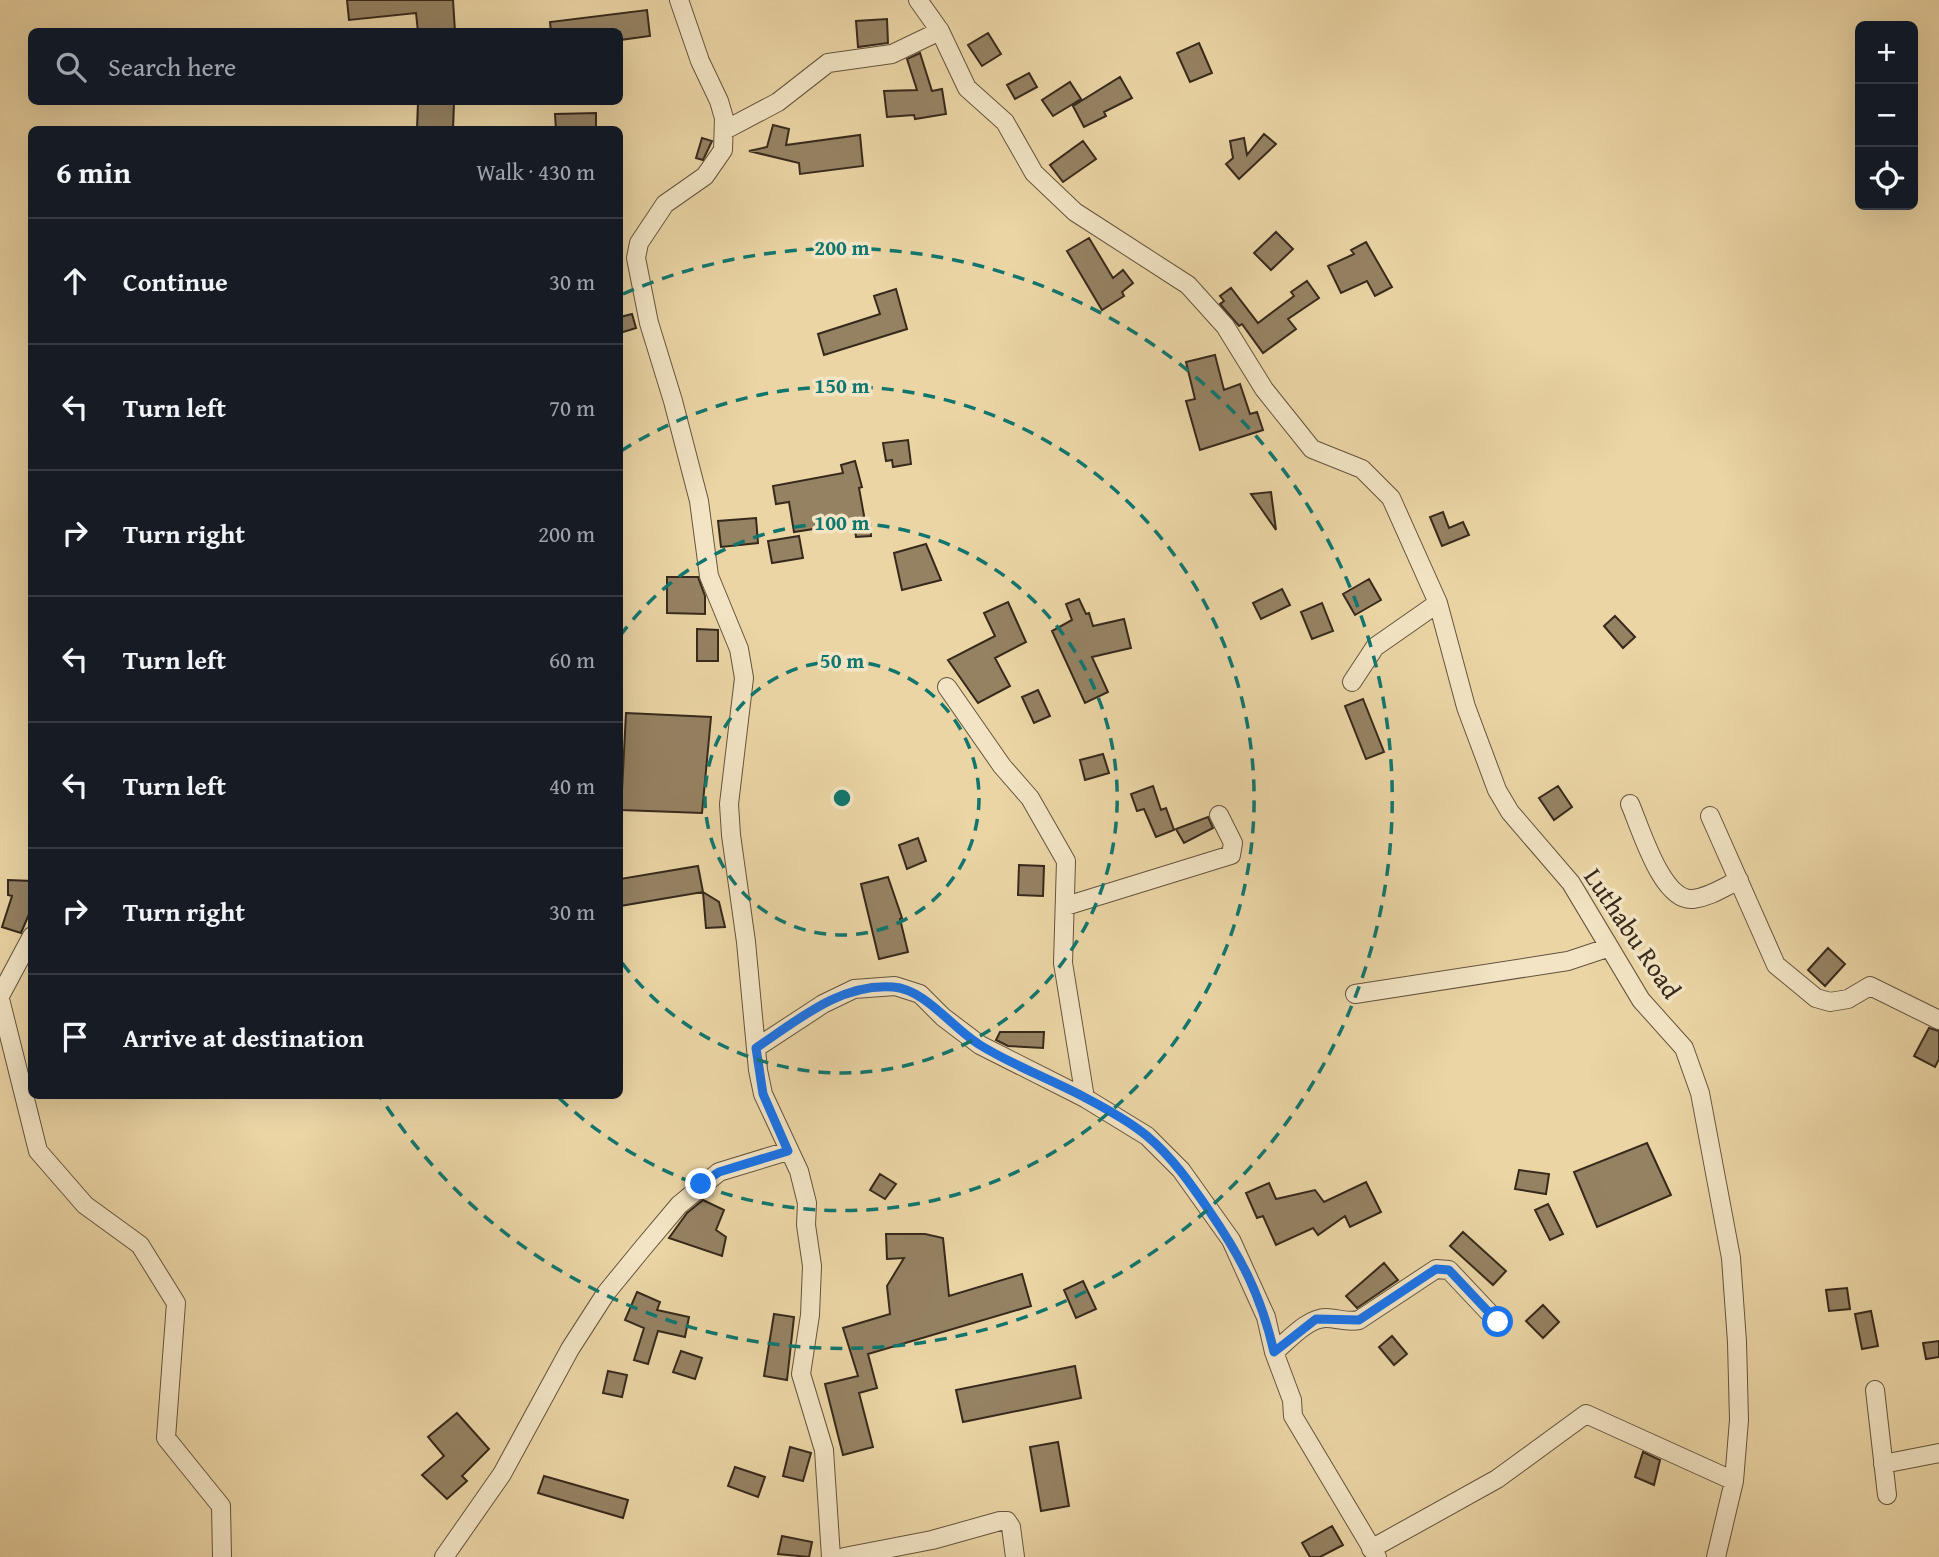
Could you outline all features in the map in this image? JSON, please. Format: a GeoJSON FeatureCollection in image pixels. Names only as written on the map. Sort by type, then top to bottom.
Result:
{"type":"FeatureCollection","features":[{"type":"Feature","properties":{"kind":"street"},"geometry":{"type":"LineString","coordinates":[[679,0],[700,61],[719,101],[724,130],[723,149],[717,163],[705,176],[665,204],[639,243],[636,258],[649,323],[699,501],[709,576],[739,649],[742,668],[729,804],[763,1094],[799,1171],[807,1203],[806,1226],[812,1266],[810,1315],[801,1374],[824,1450],[831,1557]]}},
{"type":"Feature","properties":{"kind":"street"},"geometry":{"type":"LineString","coordinates":[[724,130],[778,102],[828,63],[892,54],[940,31],[918,0]]}},
{"type":"Feature","properties":{"kind":"street","name":"Luthabu Road"},"geometry":{"type":"LineString","coordinates":[[940,31],[967,88],[1005,122],[1034,173],[1074,212],[1188,285],[1225,326],[1264,389],[1312,449],[1362,469],[1391,498],[1438,603],[1466,706],[1497,790],[1510,812],[1570,883],[1607,948],[1642,1000],[1684,1048],[1700,1093],[1731,1258],[1739,1420],[1734,1481],[1716,1557]]}},
{"type":"Feature","properties":{"kind":"street"},"geometry":{"type":"LineString","coordinates":[[1352,682],[1375,647],[1438,603]]}},
{"type":"Feature","properties":{"kind":"street"},"geometry":{"type":"LineString","coordinates":[[947,687],[1002,766],[1030,798],[1066,861],[1063,963],[1085,1098]]}},
{"type":"Feature","properties":{"kind":"street"},"geometry":{"type":"LineString","coordinates":[[1630,804],[1662,878],[1674,893],[1690,899],[1706,896],[1738,880]]}},
{"type":"Feature","properties":{"kind":"street"},"geometry":{"type":"LineString","coordinates":[[1066,906],[1231,855],[1233,843],[1219,815]]}},
{"type":"Feature","properties":{"kind":"street"},"geometry":{"type":"LineString","coordinates":[[1710,816],[1776,965],[1816,998],[1830,1002],[1848,999],[1870,986],[1939,1020]]}},
{"type":"Feature","properties":{"kind":"street"},"geometry":{"type":"LineString","coordinates":[[28,944],[0,998],[38,1151],[85,1205],[139,1245],[176,1303],[166,1438],[220,1506],[222,1557]]}},
{"type":"Feature","properties":{"kind":"street"},"geometry":{"type":"LineString","coordinates":[[1355,994],[1568,961],[1607,948]]}},
{"type":"Feature","properties":{"kind":"street"},"geometry":{"type":"LineString","coordinates":[[756,1048],[823,1004],[854,989],[895,986],[920,994],[943,1017],[980,1045],[1085,1098],[1146,1136],[1181,1170],[1231,1240],[1247,1270],[1266,1317],[1274,1352],[1292,1400],[1293,1416],[1374,1553],[1497,1479],[1586,1414],[1734,1481]]}},
{"type":"Feature","properties":{"kind":"street"},"geometry":{"type":"LineString","coordinates":[[444,1557],[502,1474],[577,1337],[606,1293],[679,1205],[719,1172],[788,1151]]}},
{"type":"Feature","properties":{"kind":"street"},"geometry":{"type":"LineString","coordinates":[[1274,1352],[1316,1319],[1359,1320],[1436,1269],[1449,1270],[1498,1322]]}},
{"type":"Feature","properties":{"kind":"street"},"geometry":{"type":"LineString","coordinates":[[1875,1390],[1887,1495]]}},
{"type":"Feature","properties":{"kind":"street"},"geometry":{"type":"LineString","coordinates":[[1883,1464],[1939,1453]]}},
{"type":"Feature","properties":{"kind":"street"},"geometry":{"type":"LineString","coordinates":[[844,1557],[932,1540],[1000,1521],[1007,1521],[1011,1527],[1015,1557]]}},
{"type":"Feature","properties":{"kind":"building"},"geometry":{"type":"Polygon","coordinates":[[[347,0],[453,0],[455,28],[418,28],[416,13],[349,20],[347,0]]]}},
{"type":"Feature","properties":{"kind":"building"},"geometry":{"type":"Polygon","coordinates":[[[647,10],[650,36],[623,40],[623,28],[551,28],[550,22],[647,10]]]}},
{"type":"Feature","properties":{"kind":"building"},"geometry":{"type":"Polygon","coordinates":[[[887,19],[888,43],[858,47],[856,21],[887,19]]]}},
{"type":"Feature","properties":{"kind":"building"},"geometry":{"type":"Polygon","coordinates":[[[988,33],[1001,54],[982,66],[968,45],[988,33]]]}},
{"type":"Feature","properties":{"kind":"building"},"geometry":{"type":"Polygon","coordinates":[[[1199,43],[1212,73],[1190,82],[1177,53],[1199,43]]]}},
{"type":"Feature","properties":{"kind":"building"},"geometry":{"type":"Polygon","coordinates":[[[920,53],[932,91],[942,89],[946,114],[915,119],[914,115],[887,117],[884,91],[917,90],[907,59],[920,53]]]}},
{"type":"Feature","properties":{"kind":"building"},"geometry":{"type":"Polygon","coordinates":[[[1029,73],[1037,87],[1015,99],[1007,85],[1029,73]]]}},
{"type":"Feature","properties":{"kind":"building"},"geometry":{"type":"Polygon","coordinates":[[[1120,77],[1132,98],[1104,112],[1106,116],[1084,127],[1073,106],[1120,77]]]}},
{"type":"Feature","properties":{"kind":"building"},"geometry":{"type":"Polygon","coordinates":[[[1070,82],[1081,99],[1053,116],[1042,100],[1070,82]]]}},
{"type":"Feature","properties":{"kind":"building"},"geometry":{"type":"Polygon","coordinates":[[[418,105],[454,105],[453,126],[417,126],[418,105]]]}},
{"type":"Feature","properties":{"kind":"building"},"geometry":{"type":"Polygon","coordinates":[[[596,113],[596,126],[556,126],[555,114],[596,113]]]}},
{"type":"Feature","properties":{"kind":"building"},"geometry":{"type":"Polygon","coordinates":[[[773,125],[789,129],[786,145],[860,135],[863,166],[800,174],[799,163],[749,151],[767,147],[773,125]]]}},
{"type":"Feature","properties":{"kind":"building"},"geometry":{"type":"Polygon","coordinates":[[[1264,134],[1276,144],[1239,179],[1226,164],[1233,158],[1230,141],[1244,138],[1247,155],[1264,134]]]}},
{"type":"Feature","properties":{"kind":"building"},"geometry":{"type":"Polygon","coordinates":[[[702,138],[712,141],[703,160],[696,158],[702,138]]]}},
{"type":"Feature","properties":{"kind":"building"},"geometry":{"type":"Polygon","coordinates":[[[1083,141],[1096,159],[1063,182],[1050,165],[1083,141]]]}},
{"type":"Feature","properties":{"kind":"building"},"geometry":{"type":"Polygon","coordinates":[[[1276,232],[1293,249],[1271,270],[1254,253],[1276,232]]]}},
{"type":"Feature","properties":{"kind":"building"},"geometry":{"type":"Polygon","coordinates":[[[1089,238],[1113,278],[1123,270],[1133,283],[1122,292],[1124,296],[1102,310],[1067,251],[1089,238]]]}},
{"type":"Feature","properties":{"kind":"building"},"geometry":{"type":"Polygon","coordinates":[[[1366,242],[1392,287],[1375,296],[1367,281],[1341,293],[1328,266],[1354,254],[1351,250],[1366,242]]]}},
{"type":"Feature","properties":{"kind":"building"},"geometry":{"type":"Polygon","coordinates":[[[1307,281],[1319,298],[1288,319],[1296,329],[1263,353],[1242,324],[1239,326],[1220,304],[1224,301],[1220,296],[1231,288],[1258,323],[1294,296],[1291,292],[1307,281]]]}},
{"type":"Feature","properties":{"kind":"building"},"geometry":{"type":"Polygon","coordinates":[[[896,289],[907,329],[824,355],[818,334],[880,314],[874,296],[896,289]]]}},
{"type":"Feature","properties":{"kind":"building"},"geometry":{"type":"Polygon","coordinates":[[[632,314],[636,328],[623,332],[623,316],[632,314]]]}},
{"type":"Feature","properties":{"kind":"building"},"geometry":{"type":"Polygon","coordinates":[[[1215,355],[1224,390],[1240,384],[1250,414],[1257,412],[1263,430],[1200,450],[1186,401],[1195,399],[1186,362],[1215,355]]]}},
{"type":"Feature","properties":{"kind":"building"},"geometry":{"type":"Polygon","coordinates":[[[908,440],[911,464],[893,467],[892,460],[886,461],[883,443],[908,440]]]}},
{"type":"Feature","properties":{"kind":"building"},"geometry":{"type":"Polygon","coordinates":[[[855,461],[862,487],[859,488],[865,521],[794,532],[789,502],[776,504],[773,486],[843,473],[841,465],[855,461]]]}},
{"type":"Feature","properties":{"kind":"building"},"geometry":{"type":"Polygon","coordinates":[[[1271,492],[1276,530],[1251,494],[1271,492]]]}},
{"type":"Feature","properties":{"kind":"building"},"geometry":{"type":"Polygon","coordinates":[[[1443,512],[1449,528],[1463,522],[1469,535],[1442,546],[1430,517],[1443,512]]]}},
{"type":"Feature","properties":{"kind":"building"},"geometry":{"type":"Polygon","coordinates":[[[756,518],[758,543],[721,547],[718,521],[756,518]]]}},
{"type":"Feature","properties":{"kind":"building"},"geometry":{"type":"Polygon","coordinates":[[[870,521],[871,536],[856,537],[854,523],[870,521]]]}},
{"type":"Feature","properties":{"kind":"building"},"geometry":{"type":"Polygon","coordinates":[[[799,536],[803,558],[772,563],[768,541],[799,536]]]}},
{"type":"Feature","properties":{"kind":"building"},"geometry":{"type":"Polygon","coordinates":[[[926,544],[941,580],[902,590],[894,553],[926,544]]]}},
{"type":"Feature","properties":{"kind":"building"},"geometry":{"type":"Polygon","coordinates":[[[667,577],[698,577],[705,596],[705,614],[667,613],[667,577]]]}},
{"type":"Feature","properties":{"kind":"building"},"geometry":{"type":"Polygon","coordinates":[[[1369,579],[1381,600],[1355,615],[1343,594],[1369,579]]]}},
{"type":"Feature","properties":{"kind":"building"},"geometry":{"type":"Polygon","coordinates":[[[1282,589],[1290,605],[1261,619],[1253,603],[1282,589]]]}},
{"type":"Feature","properties":{"kind":"building"},"geometry":{"type":"Polygon","coordinates":[[[1079,599],[1086,614],[1089,613],[1093,626],[1124,619],[1131,648],[1092,657],[1108,692],[1085,703],[1052,631],[1072,620],[1066,604],[1079,599]]]}},
{"type":"Feature","properties":{"kind":"building"},"geometry":{"type":"Polygon","coordinates":[[[1008,602],[1026,642],[995,658],[1010,686],[978,703],[948,660],[995,636],[984,613],[1008,602]]]}},
{"type":"Feature","properties":{"kind":"building"},"geometry":{"type":"Polygon","coordinates":[[[1322,603],[1333,631],[1312,639],[1301,612],[1322,603]]]}},
{"type":"Feature","properties":{"kind":"building"},"geometry":{"type":"Polygon","coordinates":[[[1615,616],[1635,637],[1623,648],[1604,626],[1615,616]]]}},
{"type":"Feature","properties":{"kind":"building"},"geometry":{"type":"Polygon","coordinates":[[[697,629],[718,630],[718,661],[697,661],[697,629]]]}},
{"type":"Feature","properties":{"kind":"building"},"geometry":{"type":"Polygon","coordinates":[[[1038,690],[1050,716],[1034,723],[1022,697],[1038,690]]]}},
{"type":"Feature","properties":{"kind":"building"},"geometry":{"type":"Polygon","coordinates":[[[1363,699],[1384,752],[1366,759],[1345,706],[1363,699]]]}},
{"type":"Feature","properties":{"kind":"building"},"geometry":{"type":"Polygon","coordinates":[[[626,713],[711,717],[702,813],[623,810],[626,713]]]}},
{"type":"Feature","properties":{"kind":"building"},"geometry":{"type":"Polygon","coordinates":[[[1103,754],[1109,773],[1085,780],[1080,760],[1103,754]]]}},
{"type":"Feature","properties":{"kind":"building"},"geometry":{"type":"Polygon","coordinates":[[[1153,786],[1161,810],[1166,808],[1174,830],[1156,837],[1144,809],[1137,811],[1131,794],[1153,786]]]}},
{"type":"Feature","properties":{"kind":"building"},"geometry":{"type":"Polygon","coordinates":[[[1558,786],[1572,807],[1554,820],[1539,798],[1558,786]]]}},
{"type":"Feature","properties":{"kind":"building"},"geometry":{"type":"Polygon","coordinates":[[[1208,817],[1213,828],[1184,843],[1176,829],[1208,817]]]}},
{"type":"Feature","properties":{"kind":"building"},"geometry":{"type":"Polygon","coordinates":[[[918,838],[926,861],[907,869],[899,845],[918,838]]]}},
{"type":"Feature","properties":{"kind":"building"},"geometry":{"type":"Polygon","coordinates":[[[1019,865],[1044,866],[1043,896],[1018,895],[1019,865]]]}},
{"type":"Feature","properties":{"kind":"building"},"geometry":{"type":"Polygon","coordinates":[[[698,866],[703,892],[623,905],[623,878],[698,866]]]}},
{"type":"Feature","properties":{"kind":"building"},"geometry":{"type":"Polygon","coordinates":[[[888,877],[902,918],[900,919],[908,952],[879,959],[861,884],[888,877]]]}},
{"type":"Feature","properties":{"kind":"building"},"geometry":{"type":"Polygon","coordinates":[[[8,880],[28,881],[28,916],[21,933],[2,927],[12,896],[8,895],[8,880]]]}},
{"type":"Feature","properties":{"kind":"building"},"geometry":{"type":"Polygon","coordinates":[[[703,892],[719,902],[725,927],[706,928],[703,892]]]}},
{"type":"Feature","properties":{"kind":"building"},"geometry":{"type":"Polygon","coordinates":[[[1828,948],[1845,964],[1825,986],[1808,970],[1828,948]]]}},
{"type":"Feature","properties":{"kind":"building"},"geometry":{"type":"Polygon","coordinates":[[[1929,1028],[1939,1031],[1939,1059],[1935,1067],[1914,1056],[1929,1028]]]}},
{"type":"Feature","properties":{"kind":"building"},"geometry":{"type":"Polygon","coordinates":[[[1000,1032],[1044,1032],[1043,1048],[1008,1046],[996,1040],[1000,1032]]]}},
{"type":"Feature","properties":{"kind":"building"},"geometry":{"type":"Polygon","coordinates":[[[1647,1143],[1671,1195],[1597,1227],[1574,1172],[1647,1143]]]}},
{"type":"Feature","properties":{"kind":"building"},"geometry":{"type":"Polygon","coordinates":[[[1519,1170],[1549,1174],[1546,1194],[1515,1189],[1519,1170]]]}},
{"type":"Feature","properties":{"kind":"building"},"geometry":{"type":"Polygon","coordinates":[[[880,1174],[896,1184],[885,1199],[870,1190],[880,1174]]]}},
{"type":"Feature","properties":{"kind":"building"},"geometry":{"type":"Polygon","coordinates":[[[1366,1182],[1381,1212],[1350,1227],[1345,1216],[1318,1235],[1313,1228],[1276,1245],[1263,1216],[1257,1218],[1246,1193],[1269,1183],[1276,1199],[1315,1190],[1324,1202],[1366,1182]]]}},
{"type":"Feature","properties":{"kind":"building"},"geometry":{"type":"Polygon","coordinates":[[[703,1200],[724,1210],[716,1230],[726,1237],[722,1256],[669,1238],[687,1213],[703,1200]]]}},
{"type":"Feature","properties":{"kind":"building"},"geometry":{"type":"Polygon","coordinates":[[[1548,1204],[1563,1234],[1550,1240],[1535,1210],[1548,1204]]]}},
{"type":"Feature","properties":{"kind":"building"},"geometry":{"type":"Polygon","coordinates":[[[1463,1232],[1506,1271],[1493,1285],[1450,1246],[1463,1232]]]}},
{"type":"Feature","properties":{"kind":"building"},"geometry":{"type":"Polygon","coordinates":[[[886,1234],[925,1234],[943,1238],[949,1296],[1022,1274],[1031,1306],[868,1354],[877,1388],[859,1393],[873,1447],[843,1455],[825,1384],[858,1376],[843,1328],[890,1314],[887,1286],[904,1258],[887,1259],[886,1234]]]}},
{"type":"Feature","properties":{"kind":"building"},"geometry":{"type":"Polygon","coordinates":[[[1384,1263],[1398,1280],[1357,1308],[1346,1296],[1384,1263]]]}},
{"type":"Feature","properties":{"kind":"building"},"geometry":{"type":"Polygon","coordinates":[[[1083,1281],[1096,1309],[1076,1318],[1064,1290],[1083,1281]]]}},
{"type":"Feature","properties":{"kind":"building"},"geometry":{"type":"Polygon","coordinates":[[[1847,1288],[1850,1309],[1829,1311],[1826,1290],[1847,1288]]]}},
{"type":"Feature","properties":{"kind":"building"},"geometry":{"type":"Polygon","coordinates":[[[637,1292],[660,1302],[657,1310],[689,1317],[685,1337],[658,1331],[648,1364],[634,1360],[644,1328],[625,1320],[637,1292]]]}},
{"type":"Feature","properties":{"kind":"building"},"geometry":{"type":"Polygon","coordinates":[[[1543,1305],[1559,1322],[1543,1338],[1526,1321],[1543,1305]]]}},
{"type":"Feature","properties":{"kind":"building"},"geometry":{"type":"Polygon","coordinates":[[[1871,1311],[1878,1346],[1862,1349],[1855,1314],[1871,1311]]]}},
{"type":"Feature","properties":{"kind":"building"},"geometry":{"type":"Polygon","coordinates":[[[774,1314],[794,1317],[787,1380],[764,1376],[774,1314]]]}},
{"type":"Feature","properties":{"kind":"building"},"geometry":{"type":"Polygon","coordinates":[[[1392,1336],[1407,1354],[1394,1365],[1379,1347],[1392,1336]]]}},
{"type":"Feature","properties":{"kind":"building"},"geometry":{"type":"Polygon","coordinates":[[[1939,1341],[1939,1357],[1926,1359],[1923,1343],[1939,1341]]]}},
{"type":"Feature","properties":{"kind":"building"},"geometry":{"type":"Polygon","coordinates":[[[681,1351],[702,1358],[695,1379],[673,1372],[681,1351]]]}},
{"type":"Feature","properties":{"kind":"building"},"geometry":{"type":"Polygon","coordinates":[[[1075,1366],[1081,1398],[963,1422],[956,1390],[1075,1366]]]}},
{"type":"Feature","properties":{"kind":"building"},"geometry":{"type":"Polygon","coordinates":[[[608,1371],[627,1375],[622,1397],[603,1393],[608,1371]]]}},
{"type":"Feature","properties":{"kind":"building"},"geometry":{"type":"Polygon","coordinates":[[[457,1413],[489,1449],[462,1476],[467,1481],[447,1499],[422,1475],[444,1456],[428,1437],[457,1413]]]}},
{"type":"Feature","properties":{"kind":"building"},"geometry":{"type":"Polygon","coordinates":[[[1058,1442],[1069,1506],[1041,1511],[1030,1447],[1058,1442]]]}},
{"type":"Feature","properties":{"kind":"building"},"geometry":{"type":"Polygon","coordinates":[[[790,1447],[811,1453],[803,1481],[783,1476],[790,1447]]]}},
{"type":"Feature","properties":{"kind":"building"},"geometry":{"type":"Polygon","coordinates":[[[1643,1452],[1660,1460],[1654,1485],[1635,1477],[1643,1452]]]}},
{"type":"Feature","properties":{"kind":"building"},"geometry":{"type":"Polygon","coordinates":[[[735,1467],[765,1477],[758,1497],[728,1486],[735,1467]]]}},
{"type":"Feature","properties":{"kind":"building"},"geometry":{"type":"Polygon","coordinates":[[[544,1476],[628,1500],[623,1518],[538,1493],[544,1476]]]}},
{"type":"Feature","properties":{"kind":"building"},"geometry":{"type":"Polygon","coordinates":[[[1332,1526],[1343,1545],[1320,1557],[1310,1557],[1302,1543],[1332,1526]]]}},
{"type":"Feature","properties":{"kind":"building"},"geometry":{"type":"Polygon","coordinates":[[[782,1536],[812,1542],[809,1557],[778,1554],[782,1536]]]}},
{"type":"Feature","properties":{"kind":"route"},"geometry":{"type":"LineString","coordinates":[[701,1184],[719,1172],[788,1151],[763,1094],[756,1048],[823,1004],[854,989],[895,986],[920,994],[943,1017],[980,1045],[1085,1098],[1146,1136],[1181,1170],[1231,1240],[1247,1270],[1266,1317],[1274,1352],[1316,1319],[1337,1318],[1352,1322],[1359,1320],[1436,1269],[1449,1270],[1498,1322]]}}]}
